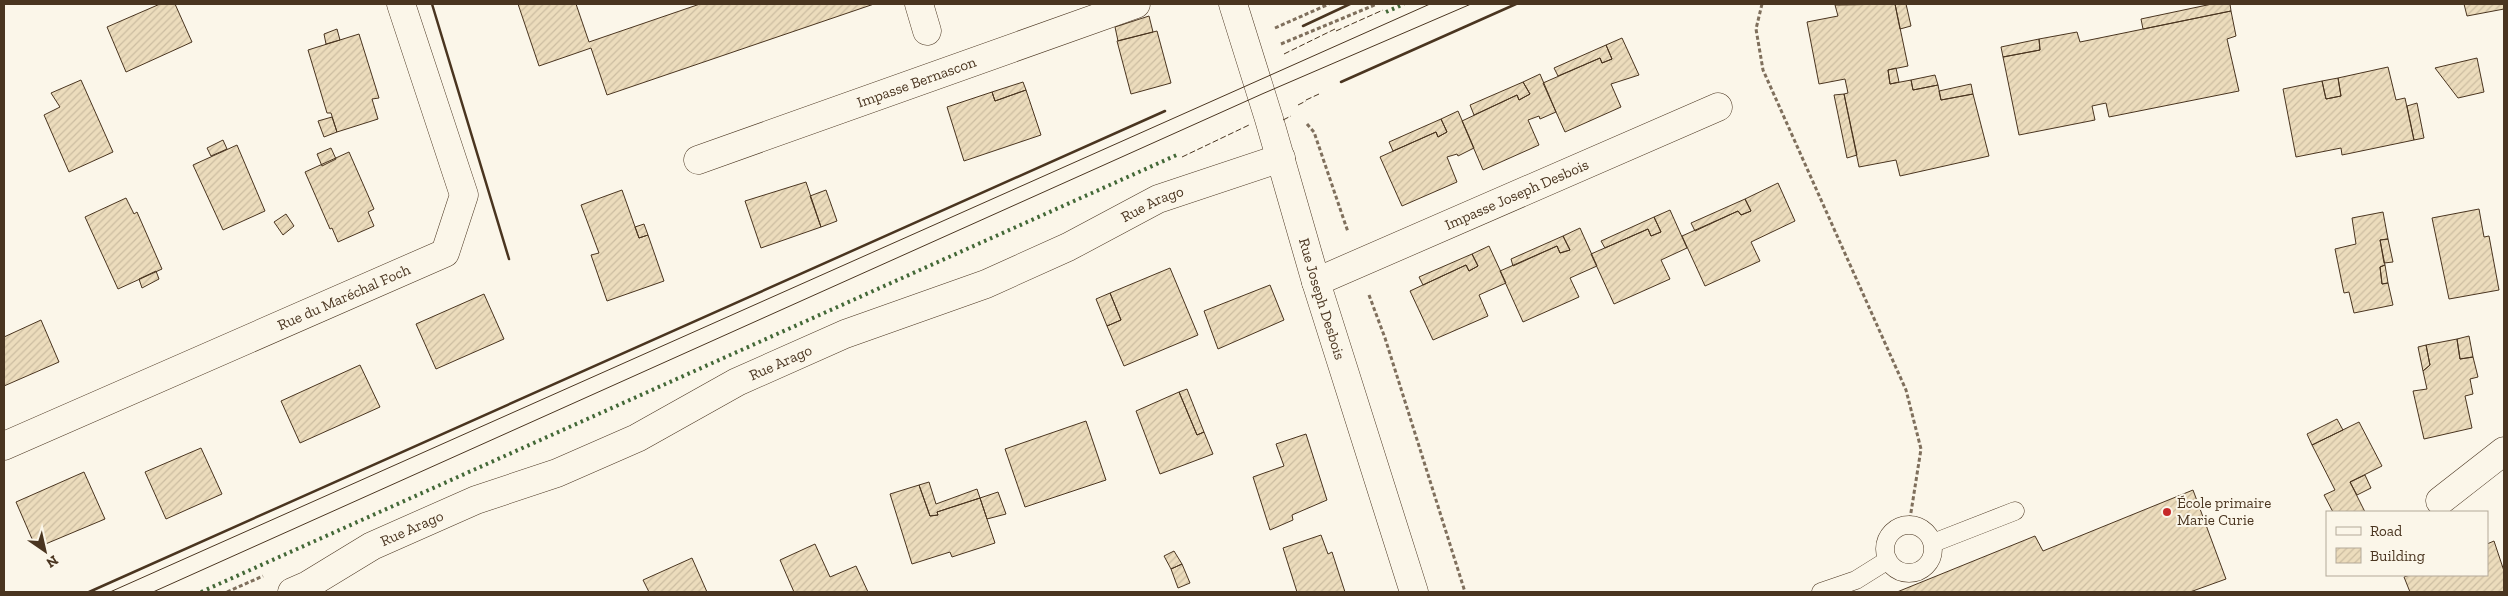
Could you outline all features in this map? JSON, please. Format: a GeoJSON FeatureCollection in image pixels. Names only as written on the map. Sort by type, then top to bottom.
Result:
{"type":"FeatureCollection","features":[{"type":"Feature","properties":{"kind":"street","name":"Rue du Maréchal Foch"},"geometry":{"type":"LineString","coordinates":[[4,446],[445,253],[464,195],[401,4]]}},
{"type":"Feature","properties":{"kind":"street"},"geometry":{"type":"LineString","coordinates":[[919,4],[927,31]]}},
{"type":"Feature","properties":{"kind":"street","name":"Impasse Bernascon"},"geometry":{"type":"LineString","coordinates":[[698,160],[1136,4]]}},
{"type":"Feature","properties":{"kind":"street","name":"Rue Joseph Desbois"},"geometry":{"type":"LineString","coordinates":[[1233,4],[1281,158],[1316,282],[1414,592]]}},
{"type":"Feature","properties":{"kind":"street","name":"Impasse Joseph Desbois"},"geometry":{"type":"LineString","coordinates":[[1316,282],[1718,107]]}},
{"type":"Feature","properties":{"kind":"street","name":"Rue Arago"},"geometry":{"type":"LineString","coordinates":[[292,592],[372,546],[476,500],[557,473],[637,438],[737,382],[845,334],[986,284],[1068,248],[1158,199],[1281,158]]}},
{"type":"Feature","properties":{"kind":"street"},"geometry":{"type":"LineString","coordinates":[[2440,501],[2504,451]]}},
{"type":"Feature","properties":{"kind":"lane"},"geometry":{"type":"LineString","coordinates":[[1932,543],[2015,511]]}},
{"type":"Feature","properties":{"kind":"lane"},"geometry":{"type":"LineString","coordinates":[[1909,526],[1924,530],[1932,543],[1932,558],[1928,565],[1914,573],[1899,571],[1888,560],[1886,544],[1888,537],[1901,527],[1909,526]]}},
{"type":"Feature","properties":{"kind":"lane"},"geometry":{"type":"LineString","coordinates":[[1821,592],[1856,580],[1888,560]]}},
{"type":"Feature","properties":{"kind":"path"},"geometry":{"type":"LineString","coordinates":[[1272,29],[1329,4]]}},
{"type":"Feature","properties":{"kind":"path"},"geometry":{"type":"LineString","coordinates":[[1273,48],[1377,4]]}},
{"type":"Feature","properties":{"kind":"path"},"geometry":{"type":"LineString","coordinates":[[1762,4],[1756,28],[1763,70],[1906,390],[1921,449],[1909,526]]}},
{"type":"Feature","properties":{"kind":"path"},"geometry":{"type":"LineString","coordinates":[[1305,122],[1314,132],[1385,338],[1465,592]]}},
{"type":"Feature","properties":{"kind":"building"},"geometry":{"type":"Polygon","coordinates":[[[160,4],[175,4],[192,42],[126,72],[107,27],[160,4]]]}},
{"type":"Feature","properties":{"kind":"building"},"geometry":{"type":"Polygon","coordinates":[[[518,4],[576,4],[589,42],[700,4],[874,4],[607,95],[591,48],[539,66],[518,4]]]}},
{"type":"Feature","properties":{"kind":"building"},"geometry":{"type":"Polygon","coordinates":[[[1895,4],[1908,66],[1888,70],[1890,84],[1911,80],[1913,90],[1938,85],[1941,100],[1973,94],[1989,156],[1900,176],[1896,160],[1859,167],[1844,94],[1848,93],[1845,79],[1819,84],[1807,22],[1838,16],[1835,5],[1895,4]]]}},
{"type":"Feature","properties":{"kind":"building"},"geometry":{"type":"Polygon","coordinates":[[[1895,4],[1906,4],[1911,26],[1900,29],[1895,4]]]}},
{"type":"Feature","properties":{"kind":"building"},"geometry":{"type":"Polygon","coordinates":[[[2212,4],[2230,4],[2231,11],[2143,29],[2141,19],[2212,4]]]}},
{"type":"Feature","properties":{"kind":"building"},"geometry":{"type":"Polygon","coordinates":[[[2464,4],[2504,4],[2504,9],[2467,16],[2464,4]]]}},
{"type":"Feature","properties":{"kind":"building"},"geometry":{"type":"Polygon","coordinates":[[[2231,11],[2236,36],[2227,39],[2239,91],[2109,117],[2106,103],[2092,106],[2095,120],[2019,135],[2003,57],[2040,50],[2039,39],[2077,32],[2080,42],[2231,11]]]}},
{"type":"Feature","properties":{"kind":"building"},"geometry":{"type":"Polygon","coordinates":[[[1149,16],[1153,32],[1118,41],[1115,27],[1149,16]]]}},
{"type":"Feature","properties":{"kind":"building"},"geometry":{"type":"Polygon","coordinates":[[[337,29],[340,40],[326,44],[324,34],[337,29]]]}},
{"type":"Feature","properties":{"kind":"building"},"geometry":{"type":"Polygon","coordinates":[[[1157,31],[1171,83],[1131,94],[1117,41],[1157,31]]]}},
{"type":"Feature","properties":{"kind":"building"},"geometry":{"type":"Polygon","coordinates":[[[359,34],[379,98],[372,99],[378,119],[337,132],[331,113],[327,113],[308,50],[359,34]]]}},
{"type":"Feature","properties":{"kind":"building"},"geometry":{"type":"Polygon","coordinates":[[[1622,38],[1639,75],[1611,84],[1621,107],[1565,132],[1543,83],[1600,58],[1602,63],[1612,59],[1606,45],[1622,38]]]}},
{"type":"Feature","properties":{"kind":"building"},"geometry":{"type":"Polygon","coordinates":[[[2039,39],[2040,50],[2003,57],[2001,47],[2039,39]]]}},
{"type":"Feature","properties":{"kind":"building"},"geometry":{"type":"Polygon","coordinates":[[[1606,45],[1612,59],[1602,63],[1600,58],[1558,76],[1554,68],[1606,45]]]}},
{"type":"Feature","properties":{"kind":"building"},"geometry":{"type":"Polygon","coordinates":[[[2477,58],[2484,92],[2458,98],[2435,68],[2477,58]]]}},
{"type":"Feature","properties":{"kind":"building"},"geometry":{"type":"Polygon","coordinates":[[[2388,67],[2396,100],[2405,98],[2414,140],[2342,155],[2341,148],[2296,157],[2283,89],[2322,81],[2326,99],[2341,96],[2338,78],[2388,67]]]}},
{"type":"Feature","properties":{"kind":"building"},"geometry":{"type":"Polygon","coordinates":[[[1896,68],[1899,82],[1890,84],[1888,70],[1896,68]]]}},
{"type":"Feature","properties":{"kind":"building"},"geometry":{"type":"Polygon","coordinates":[[[1540,74],[1556,112],[1540,119],[1539,116],[1528,120],[1539,145],[1483,170],[1462,121],[1517,95],[1519,100],[1530,94],[1523,82],[1540,74]]]}},
{"type":"Feature","properties":{"kind":"building"},"geometry":{"type":"Polygon","coordinates":[[[1935,75],[1938,85],[1913,90],[1911,80],[1935,75]]]}},
{"type":"Feature","properties":{"kind":"building"},"geometry":{"type":"Polygon","coordinates":[[[2338,78],[2341,96],[2326,99],[2322,81],[2338,78]]]}},
{"type":"Feature","properties":{"kind":"building"},"geometry":{"type":"Polygon","coordinates":[[[81,80],[113,152],[69,172],[44,115],[60,107],[51,93],[81,80]]]}},
{"type":"Feature","properties":{"kind":"building"},"geometry":{"type":"Polygon","coordinates":[[[1023,82],[1026,90],[995,101],[992,92],[1023,82]]]}},
{"type":"Feature","properties":{"kind":"building"},"geometry":{"type":"Polygon","coordinates":[[[1523,82],[1530,94],[1519,100],[1517,95],[1474,115],[1470,105],[1523,82]]]}},
{"type":"Feature","properties":{"kind":"building"},"geometry":{"type":"Polygon","coordinates":[[[1971,84],[1973,94],[1941,100],[1939,91],[1971,84]]]}},
{"type":"Feature","properties":{"kind":"building"},"geometry":{"type":"Polygon","coordinates":[[[1026,90],[1041,135],[964,161],[947,107],[992,92],[995,101],[1026,90]]]}},
{"type":"Feature","properties":{"kind":"building"},"geometry":{"type":"Polygon","coordinates":[[[1844,94],[1857,155],[1847,158],[1834,95],[1844,94]]]}},
{"type":"Feature","properties":{"kind":"building"},"geometry":{"type":"Polygon","coordinates":[[[2417,103],[2424,138],[2414,140],[2407,106],[2417,103]]]}},
{"type":"Feature","properties":{"kind":"building"},"geometry":{"type":"Polygon","coordinates":[[[1458,111],[1474,148],[1458,156],[1457,154],[1447,157],[1457,182],[1402,206],[1380,157],[1436,132],[1438,137],[1447,132],[1441,119],[1458,111]]]}},
{"type":"Feature","properties":{"kind":"building"},"geometry":{"type":"Polygon","coordinates":[[[332,117],[337,132],[324,137],[318,121],[332,117]]]}},
{"type":"Feature","properties":{"kind":"building"},"geometry":{"type":"Polygon","coordinates":[[[1441,119],[1447,132],[1438,137],[1436,132],[1393,151],[1389,142],[1441,119]]]}},
{"type":"Feature","properties":{"kind":"building"},"geometry":{"type":"Polygon","coordinates":[[[223,140],[227,149],[211,156],[207,148],[223,140]]]}},
{"type":"Feature","properties":{"kind":"building"},"geometry":{"type":"Polygon","coordinates":[[[237,145],[265,211],[223,230],[193,165],[237,145]]]}},
{"type":"Feature","properties":{"kind":"building"},"geometry":{"type":"Polygon","coordinates":[[[331,148],[336,159],[322,166],[317,154],[331,148]]]}},
{"type":"Feature","properties":{"kind":"building"},"geometry":{"type":"Polygon","coordinates":[[[349,152],[374,209],[368,212],[374,226],[338,242],[332,228],[330,229],[305,172],[349,152]]]}},
{"type":"Feature","properties":{"kind":"building"},"geometry":{"type":"Polygon","coordinates":[[[806,182],[821,227],[761,248],[745,201],[806,182]]]}},
{"type":"Feature","properties":{"kind":"building"},"geometry":{"type":"Polygon","coordinates":[[[1778,183],[1795,221],[1751,242],[1760,261],[1705,286],[1682,236],[1738,211],[1741,215],[1751,211],[1745,199],[1778,183]]]}},
{"type":"Feature","properties":{"kind":"building"},"geometry":{"type":"Polygon","coordinates":[[[622,190],[639,238],[648,235],[664,281],[607,301],[591,255],[599,253],[581,205],[622,190]]]}},
{"type":"Feature","properties":{"kind":"building"},"geometry":{"type":"Polygon","coordinates":[[[826,190],[837,221],[821,227],[810,196],[826,190]]]}},
{"type":"Feature","properties":{"kind":"building"},"geometry":{"type":"Polygon","coordinates":[[[126,198],[134,214],[137,212],[162,269],[118,289],[85,217],[126,198]]]}},
{"type":"Feature","properties":{"kind":"building"},"geometry":{"type":"Polygon","coordinates":[[[1745,199],[1751,211],[1741,215],[1738,211],[1695,231],[1691,223],[1745,199]]]}},
{"type":"Feature","properties":{"kind":"building"},"geometry":{"type":"Polygon","coordinates":[[[2479,209],[2484,237],[2489,236],[2499,290],[2449,299],[2432,218],[2479,209]]]}},
{"type":"Feature","properties":{"kind":"building"},"geometry":{"type":"Polygon","coordinates":[[[1670,210],[1687,248],[1661,260],[1670,279],[1614,304],[1591,254],[1648,229],[1651,236],[1661,232],[1654,217],[1670,210]]]}},
{"type":"Feature","properties":{"kind":"building"},"geometry":{"type":"Polygon","coordinates":[[[2383,212],[2388,239],[2380,240],[2385,265],[2380,267],[2382,284],[2388,283],[2393,305],[2354,313],[2349,292],[2344,293],[2335,249],[2356,244],[2352,218],[2383,212]]]}},
{"type":"Feature","properties":{"kind":"building"},"geometry":{"type":"Polygon","coordinates":[[[286,214],[294,226],[283,235],[274,222],[286,214]]]}},
{"type":"Feature","properties":{"kind":"building"},"geometry":{"type":"Polygon","coordinates":[[[1654,217],[1661,232],[1651,236],[1648,229],[1605,248],[1601,241],[1654,217]]]}},
{"type":"Feature","properties":{"kind":"building"},"geometry":{"type":"Polygon","coordinates":[[[644,224],[648,235],[639,238],[635,227],[644,224]]]}},
{"type":"Feature","properties":{"kind":"building"},"geometry":{"type":"Polygon","coordinates":[[[1580,228],[1597,266],[1570,278],[1579,297],[1523,322],[1500,271],[1557,246],[1560,253],[1570,250],[1563,236],[1580,228]]]}},
{"type":"Feature","properties":{"kind":"building"},"geometry":{"type":"Polygon","coordinates":[[[1563,236],[1570,250],[1560,253],[1557,246],[1513,266],[1511,259],[1563,236]]]}},
{"type":"Feature","properties":{"kind":"building"},"geometry":{"type":"Polygon","coordinates":[[[2388,239],[2393,262],[2384,263],[2380,240],[2388,239]]]}},
{"type":"Feature","properties":{"kind":"building"},"geometry":{"type":"Polygon","coordinates":[[[1489,246],[1506,283],[1479,295],[1488,316],[1433,340],[1410,291],[1466,265],[1469,271],[1478,266],[1472,254],[1489,246]]]}},
{"type":"Feature","properties":{"kind":"building"},"geometry":{"type":"Polygon","coordinates":[[[1472,254],[1478,266],[1469,271],[1466,265],[1423,285],[1419,277],[1472,254]]]}},
{"type":"Feature","properties":{"kind":"building"},"geometry":{"type":"Polygon","coordinates":[[[2385,265],[2388,283],[2382,284],[2380,267],[2385,265]]]}},
{"type":"Feature","properties":{"kind":"building"},"geometry":{"type":"Polygon","coordinates":[[[1170,268],[1198,335],[1124,366],[1107,326],[1121,320],[1110,293],[1170,268]]]}},
{"type":"Feature","properties":{"kind":"building"},"geometry":{"type":"Polygon","coordinates":[[[156,271],[159,279],[142,288],[139,279],[156,271]]]}},
{"type":"Feature","properties":{"kind":"building"},"geometry":{"type":"Polygon","coordinates":[[[1270,285],[1284,320],[1218,349],[1204,311],[1270,285]]]}},
{"type":"Feature","properties":{"kind":"building"},"geometry":{"type":"Polygon","coordinates":[[[1110,293],[1121,320],[1107,326],[1096,299],[1110,293]]]}},
{"type":"Feature","properties":{"kind":"building"},"geometry":{"type":"Polygon","coordinates":[[[484,294],[504,339],[436,369],[416,324],[484,294]]]}},
{"type":"Feature","properties":{"kind":"building"},"geometry":{"type":"Polygon","coordinates":[[[41,320],[59,362],[4,386],[4,337],[41,320]]]}},
{"type":"Feature","properties":{"kind":"building"},"geometry":{"type":"Polygon","coordinates":[[[2469,336],[2473,357],[2460,359],[2457,339],[2469,336]]]}},
{"type":"Feature","properties":{"kind":"building"},"geometry":{"type":"Polygon","coordinates":[[[2457,339],[2460,359],[2473,357],[2478,377],[2470,379],[2473,394],[2465,396],[2472,428],[2424,439],[2413,391],[2427,389],[2423,371],[2430,365],[2426,345],[2457,339]]]}},
{"type":"Feature","properties":{"kind":"building"},"geometry":{"type":"Polygon","coordinates":[[[2426,345],[2430,365],[2423,371],[2418,347],[2426,345]]]}},
{"type":"Feature","properties":{"kind":"building"},"geometry":{"type":"Polygon","coordinates":[[[360,365],[380,407],[300,443],[281,401],[360,365]]]}},
{"type":"Feature","properties":{"kind":"building"},"geometry":{"type":"Polygon","coordinates":[[[1187,389],[1204,432],[1197,435],[1179,392],[1187,389]]]}},
{"type":"Feature","properties":{"kind":"building"},"geometry":{"type":"Polygon","coordinates":[[[1179,392],[1197,435],[1204,432],[1213,454],[1160,474],[1136,411],[1179,392]]]}},
{"type":"Feature","properties":{"kind":"building"},"geometry":{"type":"Polygon","coordinates":[[[2337,419],[2343,430],[2312,445],[2307,434],[2337,419]]]}},
{"type":"Feature","properties":{"kind":"building"},"geometry":{"type":"Polygon","coordinates":[[[1086,421],[1106,480],[1025,507],[1005,449],[1086,421]]]}},
{"type":"Feature","properties":{"kind":"building"},"geometry":{"type":"Polygon","coordinates":[[[2359,422],[2382,466],[2350,482],[2364,511],[2332,511],[2324,495],[2335,490],[2312,445],[2359,422]]]}},
{"type":"Feature","properties":{"kind":"building"},"geometry":{"type":"Polygon","coordinates":[[[1306,434],[1327,500],[1292,515],[1293,520],[1270,530],[1253,477],[1284,466],[1276,444],[1306,434]]]}},
{"type":"Feature","properties":{"kind":"building"},"geometry":{"type":"Polygon","coordinates":[[[201,448],[222,494],[166,519],[145,472],[201,448]]]}},
{"type":"Feature","properties":{"kind":"building"},"geometry":{"type":"Polygon","coordinates":[[[84,472],[105,519],[36,548],[16,502],[84,472]]]}},
{"type":"Feature","properties":{"kind":"building"},"geometry":{"type":"Polygon","coordinates":[[[2365,475],[2371,488],[2357,495],[2350,482],[2365,475]]]}},
{"type":"Feature","properties":{"kind":"building"},"geometry":{"type":"Polygon","coordinates":[[[929,482],[936,504],[977,489],[980,498],[937,512],[938,515],[930,516],[919,485],[929,482]]]}},
{"type":"Feature","properties":{"kind":"building"},"geometry":{"type":"Polygon","coordinates":[[[919,485],[930,516],[938,515],[937,512],[980,498],[995,543],[952,557],[950,552],[912,564],[890,494],[919,485]]]}},
{"type":"Feature","properties":{"kind":"building"},"geometry":{"type":"Polygon","coordinates":[[[2193,490],[2226,579],[2190,592],[1897,592],[2035,536],[2043,551],[2193,490]]]}},
{"type":"Feature","properties":{"kind":"building"},"geometry":{"type":"Polygon","coordinates":[[[998,492],[1006,514],[987,519],[980,498],[998,492]]]}},
{"type":"Feature","properties":{"kind":"building"},"geometry":{"type":"Polygon","coordinates":[[[1321,535],[1328,554],[1332,552],[1345,592],[1297,592],[1283,548],[1321,535]]]}},
{"type":"Feature","properties":{"kind":"building"},"geometry":{"type":"Polygon","coordinates":[[[2494,541],[2504,571],[2504,592],[2410,592],[2404,577],[2407,576],[2488,576],[2488,544],[2494,541]]]}},
{"type":"Feature","properties":{"kind":"building"},"geometry":{"type":"Polygon","coordinates":[[[815,544],[830,577],[856,566],[868,592],[794,592],[780,560],[815,544]]]}},
{"type":"Feature","properties":{"kind":"building"},"geometry":{"type":"Polygon","coordinates":[[[1174,551],[1182,564],[1171,569],[1164,556],[1174,551]]]}},
{"type":"Feature","properties":{"kind":"building"},"geometry":{"type":"Polygon","coordinates":[[[692,558],[707,592],[649,592],[643,580],[692,558]]]}},
{"type":"Feature","properties":{"kind":"building"},"geometry":{"type":"Polygon","coordinates":[[[1182,564],[1190,583],[1178,588],[1171,569],[1182,564]]]}},
{"type":"Feature","properties":{"kind":"tram line"},"geometry":{"type":"LineString","coordinates":[[110,592],[1430,4]]}},
{"type":"Feature","properties":{"kind":"tram line"},"geometry":{"type":"LineString","coordinates":[[153,592],[1262,94],[1471,4]]}},
{"type":"Feature","properties":{"kind":"hedge"},"geometry":{"type":"LineString","coordinates":[[1386,12],[1404,4]]}},
{"type":"Feature","properties":{"kind":"hedge"},"geometry":{"type":"LineString","coordinates":[[201,592],[1179,154]]}},
{"type":"Feature","properties":{"kind":"fence"},"geometry":{"type":"LineString","coordinates":[[1336,31],[1383,10]]}},
{"type":"Feature","properties":{"kind":"fence"},"geometry":{"type":"LineString","coordinates":[[1284,54],[1335,29]]}},
{"type":"Feature","properties":{"kind":"fence"},"geometry":{"type":"LineString","coordinates":[[1306,100],[1319,94]]}},
{"type":"Feature","properties":{"kind":"fence"},"geometry":{"type":"LineString","coordinates":[[1298,105],[1306,101]]}},
{"type":"Feature","properties":{"kind":"fence"},"geometry":{"type":"LineString","coordinates":[[1283,120],[1291,116]]}},
{"type":"Feature","properties":{"kind":"fence"},"geometry":{"type":"LineString","coordinates":[[1182,157],[1249,125]]}},
{"type":"Feature","properties":{"kind":"wall"},"geometry":{"type":"LineString","coordinates":[[432,4],[509,259]]}},
{"type":"Feature","properties":{"kind":"wall"},"geometry":{"type":"LineString","coordinates":[[1303,26],[1350,4]]}},
{"type":"Feature","properties":{"kind":"wall"},"geometry":{"type":"LineString","coordinates":[[1341,82],[1516,4]]}},
{"type":"Feature","properties":{"kind":"wall"},"geometry":{"type":"LineString","coordinates":[[89,592],[1165,111]]}},
{"type":"Feature","properties":{"kind":"place","name":"École primaire Marie Curie"},"geometry":{"type":"Point","coordinates":[2167,512]}}]}
